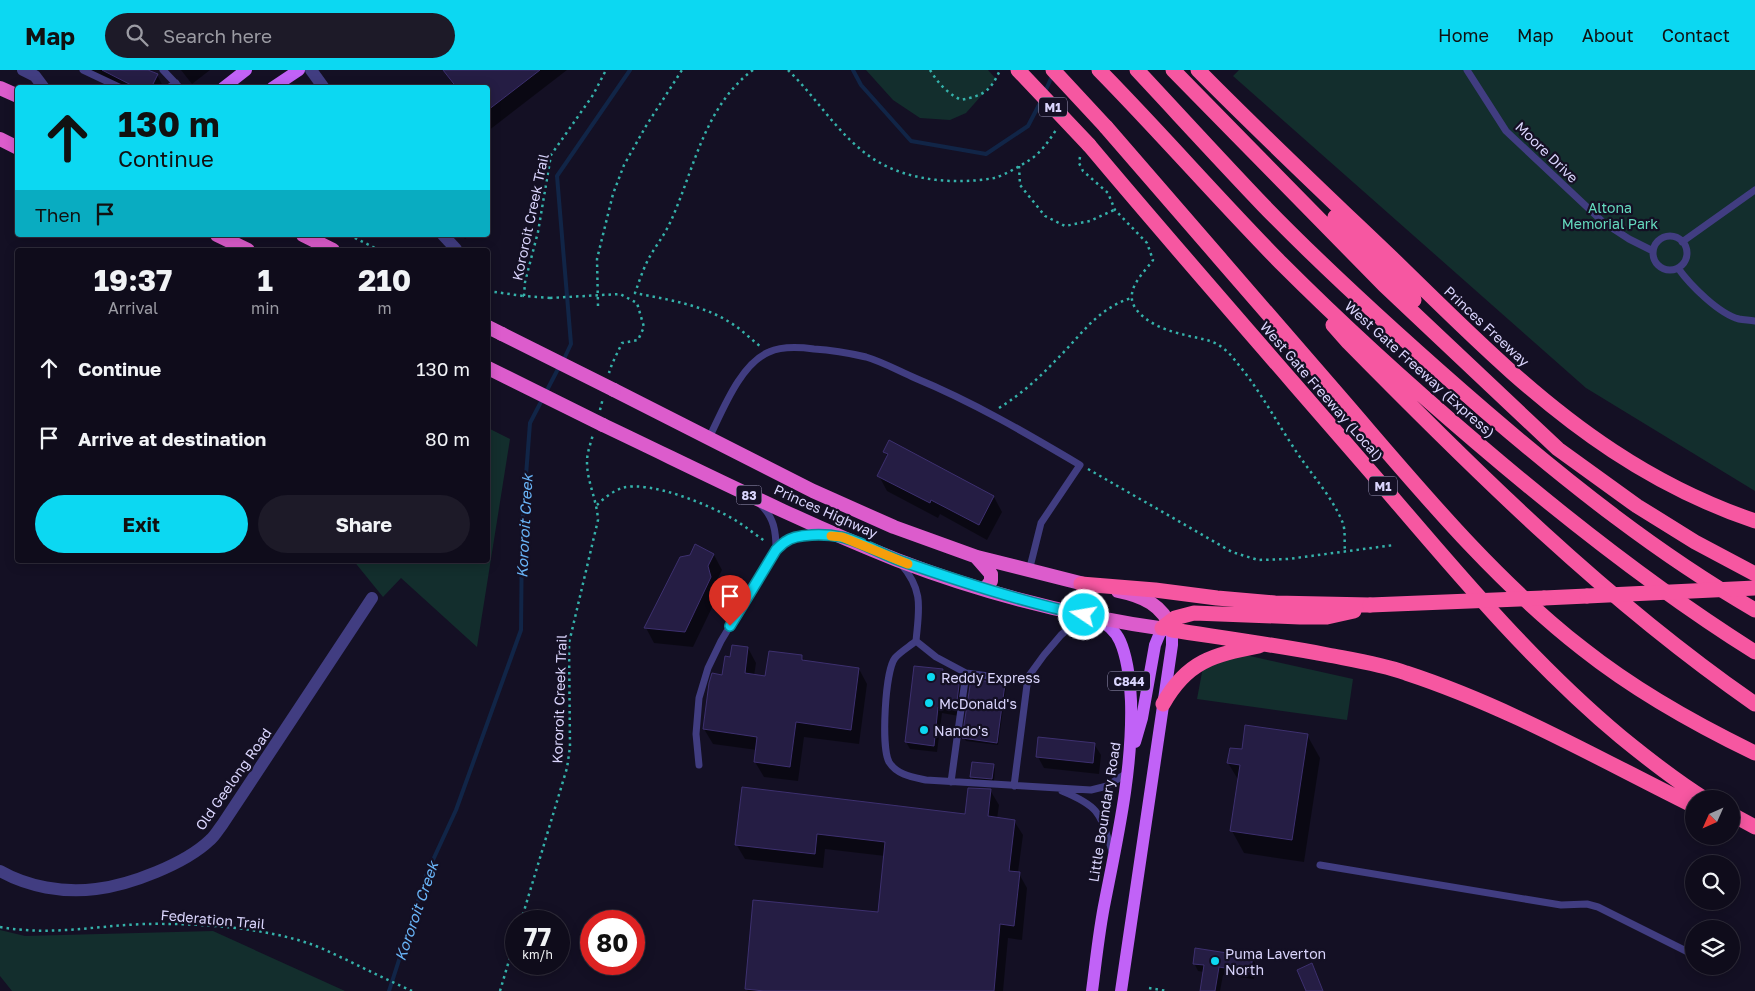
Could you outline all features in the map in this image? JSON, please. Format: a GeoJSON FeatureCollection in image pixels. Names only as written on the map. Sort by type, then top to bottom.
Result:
{"type":"FeatureCollection","features":[{"type":"Feature","properties":{"kind":"highway","name":"West Gate Freeway (Local)"},"geometry":{"type":"LineString","coordinates":[[1018,70],[1429,540],[1553,677],[1643,755],[1692,790]]}},
{"type":"Feature","properties":{"kind":"highway"},"geometry":{"type":"LineString","coordinates":[[1053,70],[1106,127],[1403,471],[1498,573],[1540,613],[1584,650],[1630,683],[1712,732],[1755,753]]}},
{"type":"Feature","properties":{"kind":"highway","name":"West Gate Freeway (Express)"},"geometry":{"type":"LineString","coordinates":[[1099,70],[1281,262],[1426,399],[1530,488],[1628,565],[1700,617],[1755,652]]}},
{"type":"Feature","properties":{"kind":"highway","name":"West Gate Freeway (Express)"},"geometry":{"type":"LineString","coordinates":[[1136,70],[1265,207],[1349,288],[1446,377],[1541,459],[1617,519],[1679,562],[1755,610]]}},
{"type":"Feature","properties":{"kind":"highway"},"geometry":{"type":"LineString","coordinates":[[1173,70],[1384,285],[1527,420],[1572,459],[1637,506],[1695,542],[1755,574]]}},
{"type":"Feature","properties":{"kind":"highway"},"geometry":{"type":"LineString","coordinates":[[1198,70],[1233,105],[1306,186],[1527,420]]}},
{"type":"Feature","properties":{"kind":"highway"},"geometry":{"type":"LineString","coordinates":[[0,88],[15,95]]}},
{"type":"Feature","properties":{"kind":"highway","name":"Princes Freeway"},"geometry":{"type":"LineString","coordinates":[[1233,105],[1484,347],[1538,396],[1613,451],[1652,475],[1704,502],[1755,521]]}},
{"type":"Feature","properties":{"kind":"highway"},"geometry":{"type":"LineString","coordinates":[[0,139],[15,146]]}},
{"type":"Feature","properties":{"kind":"highway"},"geometry":{"type":"LineString","coordinates":[[221,237],[244,248]]}},
{"type":"Feature","properties":{"kind":"highway"},"geometry":{"type":"LineString","coordinates":[[307,237],[329,248]]}},
{"type":"Feature","properties":{"kind":"highway"},"geometry":{"type":"LineString","coordinates":[[1281,262],[1348,342],[1450,446],[1503,496],[1604,589],[1720,680],[1755,704]]}},
{"type":"Feature","properties":{"kind":"highway","name":"Princes Highway"},"geometry":{"type":"LineString","coordinates":[[490,328],[813,491],[894,527],[977,557],[1143,598],[1158,608],[1167,626]]}},
{"type":"Feature","properties":{"kind":"highway","name":"Princes Highway"},"geometry":{"type":"LineString","coordinates":[[490,369],[751,496],[898,560],[985,590],[1090,616],[1167,626]]}},
{"type":"Feature","properties":{"kind":"highway"},"geometry":{"type":"LineString","coordinates":[[977,557],[991,574],[990,581],[985,590]]}},
{"type":"Feature","properties":{"kind":"highway"},"geometry":{"type":"LineString","coordinates":[[1081,584],[1275,603],[1370,606],[1755,588]]}},
{"type":"Feature","properties":{"kind":"highway"},"geometry":{"type":"LineString","coordinates":[[1167,626],[1194,613],[1275,617],[1328,617],[1370,606]]}},
{"type":"Feature","properties":{"kind":"highway"},"geometry":{"type":"LineString","coordinates":[[1167,626],[1375,664],[1405,672],[1456,691],[1556,735],[1685,801]]}},
{"type":"Feature","properties":{"kind":"highway"},"geometry":{"type":"LineString","coordinates":[[1163,704],[1178,682],[1201,662],[1226,652],[1268,644]]}},
{"type":"Feature","properties":{"kind":"highway"},"geometry":{"type":"LineString","coordinates":[[1740,819],[1755,827]]}},
{"type":"Feature","properties":{"kind":"highway"},"geometry":{"type":"LineString","coordinates":[[1740,829],[1755,836]]}},
{"type":"Feature","properties":{"kind":"main road"},"geometry":{"type":"LineString","coordinates":[[227,85],[246,70]]}},
{"type":"Feature","properties":{"kind":"main road"},"geometry":{"type":"LineString","coordinates":[[277,85],[301,70]]}},
{"type":"Feature","properties":{"kind":"main road"},"geometry":{"type":"LineString","coordinates":[[287,85],[301,70]]}},
{"type":"Feature","properties":{"kind":"main road","name":"Little Boundary Road"},"geometry":{"type":"LineString","coordinates":[[1090,616],[1109,627],[1118,638],[1126,661],[1131,695],[1132,731],[1130,756],[1092,991]]}},
{"type":"Feature","properties":{"kind":"main road","name":"C844"},"geometry":{"type":"LineString","coordinates":[[1121,991],[1172,645],[1167,626]]}},
{"type":"Feature","properties":{"kind":"main road","name":"C844"},"geometry":{"type":"LineString","coordinates":[[1130,756],[1142,718],[1155,645],[1167,626]]}},
{"type":"Feature","properties":{"kind":"street"},"geometry":{"type":"LineString","coordinates":[[311,70],[322,85]]}},
{"type":"Feature","properties":{"kind":"street"},"geometry":{"type":"LineString","coordinates":[[32,72],[42,85]]}},
{"type":"Feature","properties":{"kind":"street"},"geometry":{"type":"LineString","coordinates":[[445,237],[455,248]]}},
{"type":"Feature","properties":{"kind":"street","name":"Old Geelong Road"},"geometry":{"type":"LineString","coordinates":[[0,871],[29,884],[52,889],[96,889],[157,872],[198,850],[211,840],[222,826],[372,598]]}},
{"type":"Feature","properties":{"kind":"lane"},"geometry":{"type":"LineString","coordinates":[[83,70],[115,85]]}},
{"type":"Feature","properties":{"kind":"lane"},"geometry":{"type":"LineString","coordinates":[[163,70],[178,85]]}},
{"type":"Feature","properties":{"kind":"lane","name":"Moore Drive"},"geometry":{"type":"LineString","coordinates":[[1467,70],[1506,131],[1603,222],[1629,240],[1653,251]]}},
{"type":"Feature","properties":{"kind":"lane"},"geometry":{"type":"LineString","coordinates":[[1682,242],[1755,190]]}},
{"type":"Feature","properties":{"kind":"lane"},"geometry":{"type":"LineString","coordinates":[[1667,236],[1678,238],[1685,246],[1685,261],[1678,268],[1668,270],[1658,266],[1655,262],[1653,251],[1658,241],[1667,236]]}},
{"type":"Feature","properties":{"kind":"lane"},"geometry":{"type":"LineString","coordinates":[[1678,268],[1696,290],[1718,308],[1738,319],[1755,321]]}},
{"type":"Feature","properties":{"kind":"lane"},"geometry":{"type":"LineString","coordinates":[[709,438],[742,375],[768,352],[799,347],[834,350],[867,358],[934,385],[991,413],[1080,464],[1041,523],[1028,571]]}},
{"type":"Feature","properties":{"kind":"lane"},"geometry":{"type":"LineString","coordinates":[[751,496],[772,518],[776,536],[776,550]]}},
{"type":"Feature","properties":{"kind":"lane"},"geometry":{"type":"LineString","coordinates":[[699,765],[696,734],[699,698],[708,668],[721,641],[776,550],[786,540],[799,536],[842,537]]}},
{"type":"Feature","properties":{"kind":"lane"},"geometry":{"type":"LineString","coordinates":[[898,560],[910,575],[917,591],[919,607],[916,641],[894,659],[889,679],[884,732],[889,762],[898,772],[908,777],[951,782],[1099,789],[1111,784],[1127,773]]}},
{"type":"Feature","properties":{"kind":"lane"},"geometry":{"type":"LineString","coordinates":[[1014,786],[1027,681],[1036,664],[1066,629],[1090,616]]}},
{"type":"Feature","properties":{"kind":"lane"},"geometry":{"type":"LineString","coordinates":[[916,641],[936,657],[966,673],[1027,681]]}},
{"type":"Feature","properties":{"kind":"lane"},"geometry":{"type":"LineString","coordinates":[[951,782],[966,673]]}},
{"type":"Feature","properties":{"kind":"lane"},"geometry":{"type":"LineString","coordinates":[[1056,788],[1078,797],[1099,814],[1114,856]]}},
{"type":"Feature","properties":{"kind":"lane"},"geometry":{"type":"LineString","coordinates":[[1320,865],[1561,905],[1587,904],[1598,907],[1685,951]]}},
{"type":"Feature","properties":{"kind":"path","name":"Kororoit Creek Trail"},"geometry":{"type":"LineString","coordinates":[[602,295],[550,298],[524,296],[525,282],[538,232],[551,155],[593,96],[606,70]]}},
{"type":"Feature","properties":{"kind":"path"},"geometry":{"type":"LineString","coordinates":[[598,306],[597,259],[613,194],[624,165],[646,126],[682,70]]}},
{"type":"Feature","properties":{"kind":"path"},"geometry":{"type":"LineString","coordinates":[[753,70],[738,82],[720,104],[698,152],[668,227],[648,259],[635,293],[678,301],[704,310],[733,324],[768,352]]}},
{"type":"Feature","properties":{"kind":"path"},"geometry":{"type":"LineString","coordinates":[[788,70],[850,140],[873,159],[900,172],[930,179],[955,181],[996,177],[1030,160],[1045,147],[1060,124]]}},
{"type":"Feature","properties":{"kind":"path"},"geometry":{"type":"LineString","coordinates":[[930,70],[950,95],[961,100],[983,94],[990,89],[1000,70]]}},
{"type":"Feature","properties":{"kind":"path"},"geometry":{"type":"LineString","coordinates":[[1086,148],[1079,163],[1080,166],[1086,175],[1108,193],[1115,210],[1147,243],[1153,260],[1132,288],[1131,298],[1135,308],[1147,320],[1162,328],[1176,333],[1211,340],[1224,348],[1231,356],[1260,394],[1292,445],[1333,504],[1343,523],[1345,551]]}},
{"type":"Feature","properties":{"kind":"path"},"geometry":{"type":"LineString","coordinates":[[1019,166],[1020,185],[1045,216],[1065,226],[1090,221],[1115,210]]}},
{"type":"Feature","properties":{"kind":"path"},"geometry":{"type":"LineString","coordinates":[[353,237],[375,248]]}},
{"type":"Feature","properties":{"kind":"path"},"geometry":{"type":"LineString","coordinates":[[490,291],[524,296]]}},
{"type":"Feature","properties":{"kind":"path"},"geometry":{"type":"LineString","coordinates":[[991,413],[1030,385],[1106,309],[1117,302],[1131,298]]}},
{"type":"Feature","properties":{"kind":"path"},"geometry":{"type":"LineString","coordinates":[[1080,464],[1232,552],[1258,560],[1288,559],[1394,545]]}},
{"type":"Feature","properties":{"kind":"path","name":"Kororoit Creek Trail"},"geometry":{"type":"LineString","coordinates":[[524,910],[567,768],[570,747],[569,643],[598,520],[596,505],[622,488],[646,487],[666,491],[708,507],[734,520],[776,550]]}},
{"type":"Feature","properties":{"kind":"path","name":"Federation Trail"},"geometry":{"type":"LineString","coordinates":[[0,927],[44,932],[143,924],[242,929],[286,936],[315,945],[412,991]]}},
{"type":"Feature","properties":{"kind":"path"},"geometry":{"type":"LineString","coordinates":[[500,991],[505,974]]}},
{"type":"Feature","properties":{"kind":"path"},"geometry":{"type":"LineString","coordinates":[[1149,988],[1167,991]]}},
{"type":"Feature","properties":{"kind":"green space"},"geometry":{"type":"Polygon","coordinates":[[[866,70],[988,70],[996,79],[966,113],[950,120],[920,118],[893,100],[866,70]]]}},
{"type":"Feature","properties":{"kind":"green space","name":"Altona Memorial Park"},"geometry":{"type":"Polygon","coordinates":[[[1239,70],[1755,70],[1755,491],[1586,388],[1233,76],[1239,70]]]}},
{"type":"Feature","properties":{"kind":"green space"},"geometry":{"type":"Polygon","coordinates":[[[490,429],[510,439],[477,647],[401,578],[383,597],[355,563],[490,563],[490,429]]]}},
{"type":"Feature","properties":{"kind":"green space"},"geometry":{"type":"Polygon","coordinates":[[[1228,656],[1250,656],[1353,679],[1347,720],[1197,699],[1203,667],[1228,656]]]}},
{"type":"Feature","properties":{"kind":"green space"},"geometry":{"type":"Polygon","coordinates":[[[0,930],[25,936],[213,931],[345,991],[12,991],[0,976],[0,930]]]}},
{"type":"Feature","properties":{"kind":"building"},"geometry":{"type":"Polygon","coordinates":[[[102,70],[148,70],[158,74],[152,85],[131,85],[102,70]]]}},
{"type":"Feature","properties":{"kind":"building"},"geometry":{"type":"Polygon","coordinates":[[[443,70],[540,70],[490,108],[490,85],[455,85],[443,70]]]}},
{"type":"Feature","properties":{"kind":"building"},"geometry":{"type":"Polygon","coordinates":[[[889,440],[994,496],[979,525],[931,500],[930,503],[877,476],[888,454],[883,452],[889,440]]]}},
{"type":"Feature","properties":{"kind":"building"},"geometry":{"type":"Polygon","coordinates":[[[695,544],[714,554],[708,566],[711,577],[685,632],[644,628],[680,557],[690,555],[695,544]]]}},
{"type":"Feature","properties":{"kind":"building"},"geometry":{"type":"Polygon","coordinates":[[[732,645],[748,647],[745,673],[765,676],[769,651],[802,655],[802,660],[859,668],[851,730],[796,722],[790,767],[754,762],[757,737],[703,729],[712,673],[722,675],[725,656],[730,657],[732,645]]]}},
{"type":"Feature","properties":{"kind":"building"},"geometry":{"type":"Polygon","coordinates":[[[914,666],[943,669],[942,675],[960,677],[956,709],[938,707],[934,746],[905,742],[914,666]]]}},
{"type":"Feature","properties":{"kind":"building"},"geometry":{"type":"Polygon","coordinates":[[[971,679],[1005,684],[997,743],[962,738],[971,679]]]}},
{"type":"Feature","properties":{"kind":"building"},"geometry":{"type":"Polygon","coordinates":[[[1245,725],[1308,734],[1292,840],[1230,831],[1240,765],[1227,763],[1230,748],[1242,749],[1245,725]]]}},
{"type":"Feature","properties":{"kind":"building"},"geometry":{"type":"Polygon","coordinates":[[[1038,737],[1095,743],[1093,763],[1036,757],[1038,737]]]}},
{"type":"Feature","properties":{"kind":"building"},"geometry":{"type":"Polygon","coordinates":[[[972,762],[994,764],[992,779],[970,777],[972,762]]]}},
{"type":"Feature","properties":{"kind":"building"},"geometry":{"type":"Polygon","coordinates":[[[742,787],[965,814],[968,788],[991,789],[988,816],[1015,820],[1009,871],[1020,872],[1014,926],[1000,924],[994,991],[764,991],[745,989],[753,900],[878,912],[885,842],[817,834],[815,854],[735,845],[742,787]]]}},
{"type":"Feature","properties":{"kind":"building"},"geometry":{"type":"Polygon","coordinates":[[[1195,948],[1253,957],[1250,972],[1219,967],[1215,991],[1200,991],[1204,965],[1193,964],[1195,948]]]}},
{"type":"Feature","properties":{"kind":"building"},"geometry":{"type":"Polygon","coordinates":[[[1312,963],[1323,991],[1306,991],[1297,970],[1312,963]]]}},
{"type":"Feature","properties":{"kind":"waterway","name":"Kororoit Creek"},"geometry":{"type":"LineString","coordinates":[[563,361],[571,344],[557,176],[630,70]]}},
{"type":"Feature","properties":{"kind":"waterway","name":"Kororoit Creek"},"geometry":{"type":"LineString","coordinates":[[853,70],[861,85],[911,141],[986,154],[1028,126],[1041,101]]}},
{"type":"Feature","properties":{"kind":"waterway","name":"Kororoit Creek"},"geometry":{"type":"LineString","coordinates":[[1045,92],[1052,76]]}},
{"type":"Feature","properties":{"kind":"waterway","name":"Kororoit Creek"},"geometry":{"type":"LineString","coordinates":[[389,991],[427,873],[456,810],[521,630],[522,528],[530,423],[559,367]]}},
{"type":"Feature","properties":{"kind":"slow traffic"},"geometry":{"type":"LineString","coordinates":[[831,536],[842,537],[908,564]]}},
{"type":"Feature","properties":{"kind":"place","name":"Reddy Express"},"geometry":{"type":"Point","coordinates":[931,677]}},
{"type":"Feature","properties":{"kind":"place","name":"McDonald's"},"geometry":{"type":"Point","coordinates":[929,703]}},
{"type":"Feature","properties":{"kind":"place","name":"Nando's"},"geometry":{"type":"Point","coordinates":[924,730]}},
{"type":"Feature","properties":{"kind":"place","name":"Puma Laverton North"},"geometry":{"type":"Point","coordinates":[1215,961]}},
{"type":"Feature","properties":{"kind":"route"},"geometry":{"type":"LineString","coordinates":[[730,626],[776,550],[786,540],[799,536],[814,535],[842,537],[898,560],[966,584],[1084,615]]}}]}
